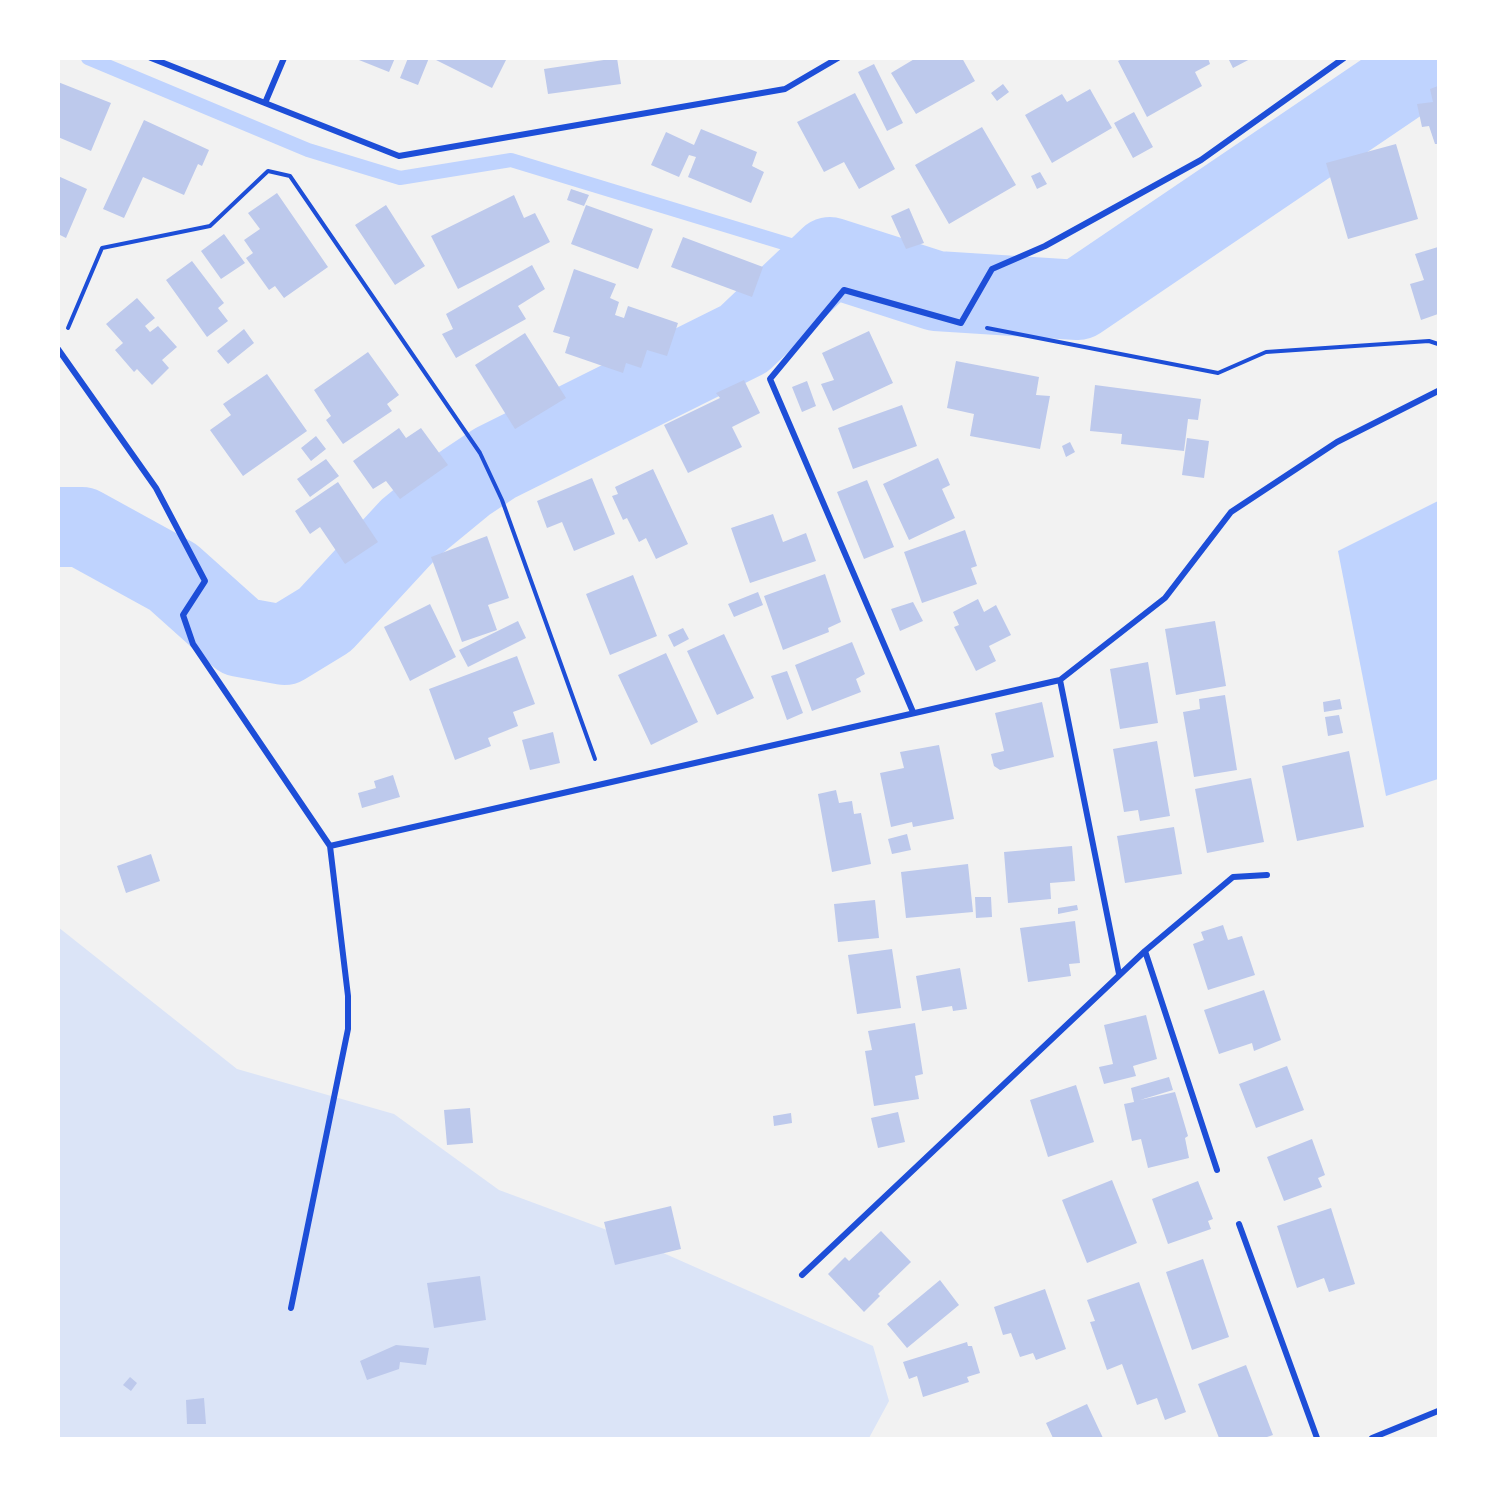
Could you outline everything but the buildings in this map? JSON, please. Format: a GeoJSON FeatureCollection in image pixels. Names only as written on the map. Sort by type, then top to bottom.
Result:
{"type":"FeatureCollection","features":[{"type":"Feature","properties":{"kind":"street"},"geometry":{"type":"LineString","coordinates":[[152,58],[399,156],[785,89],[838,58]]}},
{"type":"Feature","properties":{"kind":"street"},"geometry":{"type":"LineString","coordinates":[[265,103],[284,58]]}},
{"type":"Feature","properties":{"kind":"street"},"geometry":{"type":"LineString","coordinates":[[913,712],[770,379],[844,290],[961,323],[992,269],[1045,246],[1201,160],[1344,58]]}},
{"type":"Feature","properties":{"kind":"street"},"geometry":{"type":"LineString","coordinates":[[59,349],[156,488],[205,581],[183,615],[193,644],[330,846],[348,996],[348,1029],[291,1308]]}},
{"type":"Feature","properties":{"kind":"street"},"geometry":{"type":"LineString","coordinates":[[330,846],[603,782],[1060,680],[1165,598],[1231,512],[1337,442],[1438,391]]}},
{"type":"Feature","properties":{"kind":"street"},"geometry":{"type":"LineString","coordinates":[[1060,680],[1119,974]]}},
{"type":"Feature","properties":{"kind":"street"},"geometry":{"type":"LineString","coordinates":[[802,1275],[1145,951],[1233,878],[1267,875]]}},
{"type":"Feature","properties":{"kind":"street"},"geometry":{"type":"LineString","coordinates":[[1145,951],[1217,1170]]}},
{"type":"Feature","properties":{"kind":"street"},"geometry":{"type":"LineString","coordinates":[[1239,1224],[1317,1438]]}},
{"type":"Feature","properties":{"kind":"street"},"geometry":{"type":"LineString","coordinates":[[1372,1438],[1438,1411]]}},
{"type":"Feature","properties":{"kind":"path"},"geometry":{"type":"LineString","coordinates":[[59,349],[102,248],[210,226],[268,171],[290,176],[480,453],[502,500],[603,782]]}},
{"type":"Feature","properties":{"kind":"path"},"geometry":{"type":"LineString","coordinates":[[961,323],[1218,373],[1266,352],[1429,341],[1438,344]]}},
{"type":"Feature","properties":{"kind":"shaded area"},"geometry":{"type":"Polygon","coordinates":[[[58,927],[237,1069],[394,1114],[499,1190],[634,1240],[873,1346],[889,1401],[869,1438],[59,1438],[58,927]]]}},
{"type":"Feature","properties":{"kind":"water"},"geometry":{"type":"Polygon","coordinates":[[[1438,501],[1438,779],[1386,796],[1338,551],[1438,501]]]}},
{"type":"Feature","properties":{"kind":"waterway"},"geometry":{"type":"LineString","coordinates":[[88,58],[308,150],[400,178],[511,160],[830,257]]}},
{"type":"Feature","properties":{"kind":"waterway"},"geometry":{"type":"LineString","coordinates":[[58,527],[82,527],[173,577],[240,637],[284,645],[325,620],[409,529],[465,483],[495,463],[744,339],[830,257],[936,291],[1078,300],[1435,58]]}}]}
